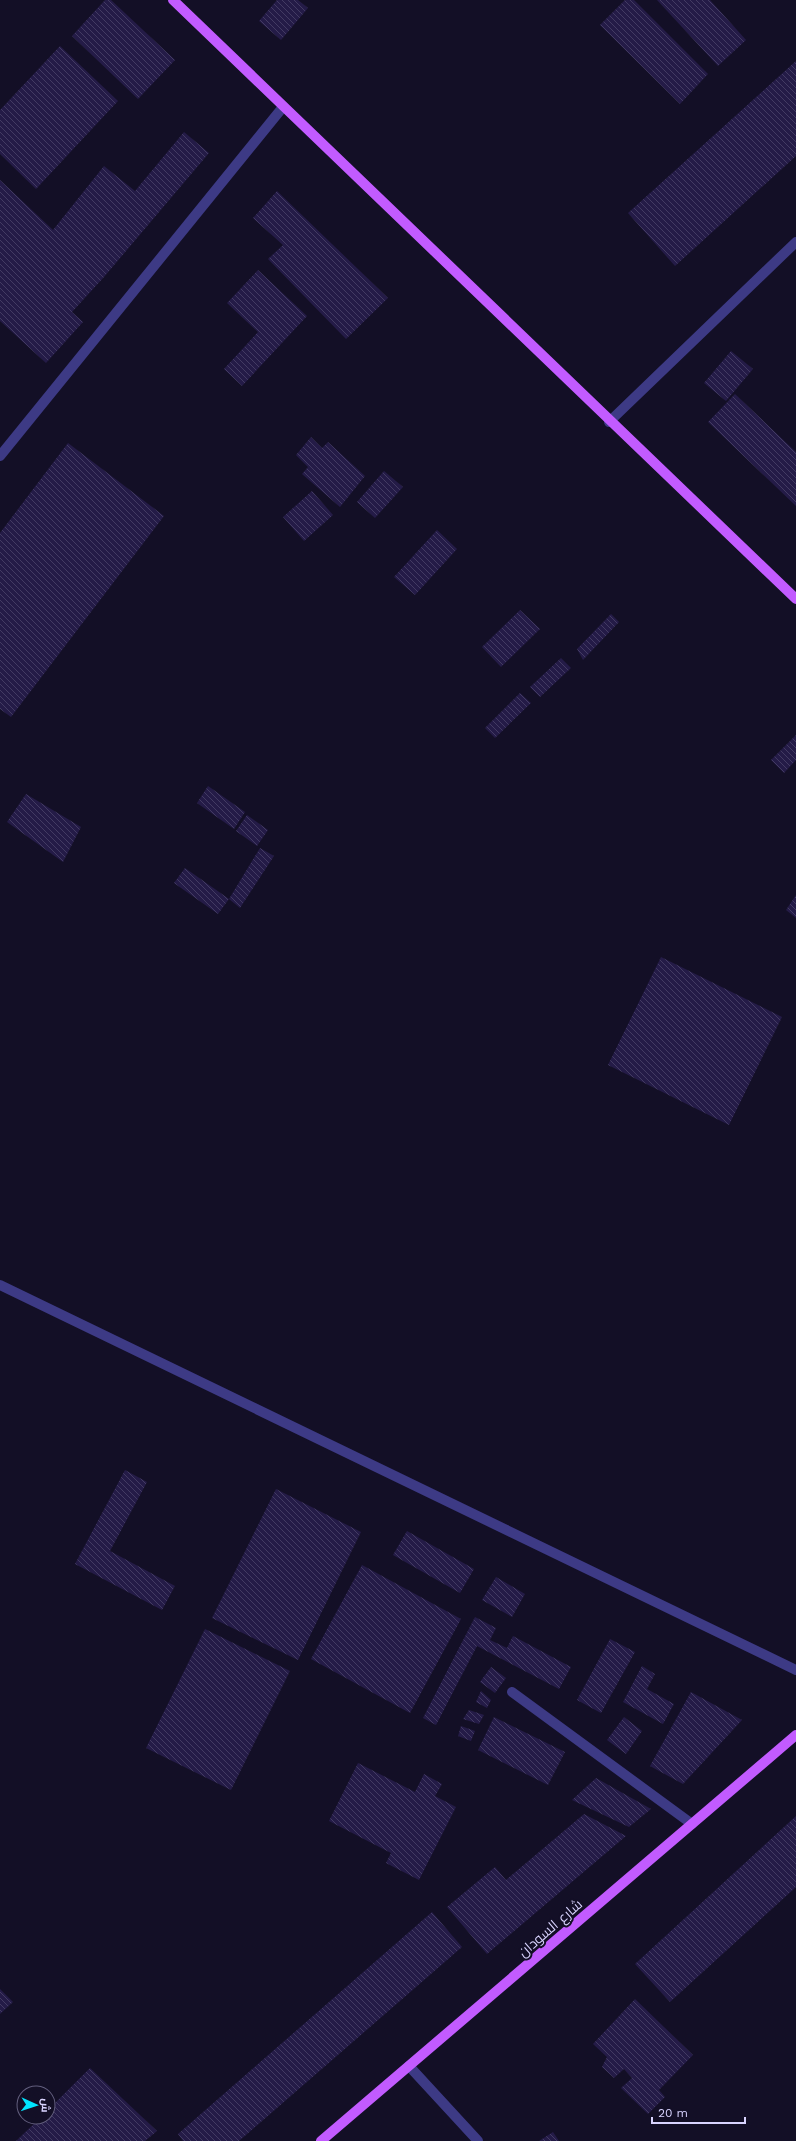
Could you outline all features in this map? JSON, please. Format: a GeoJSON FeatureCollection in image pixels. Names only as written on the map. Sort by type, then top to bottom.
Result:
{"type":"FeatureCollection","features":[{"type":"Feature","properties":{"kind":"main road"},"geometry":{"type":"LineString","coordinates":[[173,0],[610,422],[796,599]]}},
{"type":"Feature","properties":{"kind":"main road","name":"شارع السودان"},"geometry":{"type":"LineString","coordinates":[[322,2141],[796,1735]]}},
{"type":"Feature","properties":{"kind":"street"},"geometry":{"type":"LineString","coordinates":[[0,456],[283,107]]}},
{"type":"Feature","properties":{"kind":"street"},"geometry":{"type":"LineString","coordinates":[[610,422],[796,242]]}},
{"type":"Feature","properties":{"kind":"street"},"geometry":{"type":"LineString","coordinates":[[0,1285],[796,1670]]}},
{"type":"Feature","properties":{"kind":"street"},"geometry":{"type":"LineString","coordinates":[[512,1692],[692,1824]]}},
{"type":"Feature","properties":{"kind":"street"},"geometry":{"type":"LineString","coordinates":[[409,2066],[478,2141]]}},
{"type":"Feature","properties":{"kind":"building"},"geometry":{"type":"Polygon","coordinates":[[[105,0],[111,0],[175,60],[138,99],[72,36],[105,0]]]}},
{"type":"Feature","properties":{"kind":"building"},"geometry":{"type":"Polygon","coordinates":[[[277,0],[298,0],[308,8],[281,40],[259,21],[277,0]]]}},
{"type":"Feature","properties":{"kind":"building"},"geometry":{"type":"Polygon","coordinates":[[[625,0],[634,0],[708,74],[680,104],[600,25],[625,0]]]}},
{"type":"Feature","properties":{"kind":"building"},"geometry":{"type":"Polygon","coordinates":[[[657,0],[710,0],[746,40],[718,66],[657,0]]]}},
{"type":"Feature","properties":{"kind":"building"},"geometry":{"type":"Polygon","coordinates":[[[60,46],[118,101],[36,189],[0,154],[0,110],[60,46]]]}},
{"type":"Feature","properties":{"kind":"building"},"geometry":{"type":"Polygon","coordinates":[[[796,61],[796,156],[675,266],[628,213],[796,61]]]}},
{"type":"Feature","properties":{"kind":"building"},"geometry":{"type":"Polygon","coordinates":[[[184,132],[209,153],[104,277],[72,312],[83,322],[46,363],[0,321],[0,180],[53,230],[104,166],[135,191],[184,132]]]}},
{"type":"Feature","properties":{"kind":"building"},"geometry":{"type":"Polygon","coordinates":[[[277,191],[388,298],[346,339],[268,259],[283,245],[253,218],[277,191]]]}},
{"type":"Feature","properties":{"kind":"building"},"geometry":{"type":"Polygon","coordinates":[[[258,270],[307,316],[242,386],[224,369],[258,332],[227,303],[258,270]]]}},
{"type":"Feature","properties":{"kind":"building"},"geometry":{"type":"Polygon","coordinates":[[[731,351],[753,369],[726,401],[704,383],[731,351]]]}},
{"type":"Feature","properties":{"kind":"building"},"geometry":{"type":"Polygon","coordinates":[[[735,394],[796,452],[796,506],[708,422],[735,394]]]}},
{"type":"Feature","properties":{"kind":"building"},"geometry":{"type":"Polygon","coordinates":[[[311,437],[322,448],[328,442],[365,476],[340,507],[302,474],[308,467],[296,455],[311,437]]]}},
{"type":"Feature","properties":{"kind":"building"},"geometry":{"type":"Polygon","coordinates":[[[68,443],[164,516],[11,717],[0,709],[0,533],[68,443]]]}},
{"type":"Feature","properties":{"kind":"building"},"geometry":{"type":"Polygon","coordinates":[[[384,471],[403,487],[375,518],[357,502],[384,471]]]}},
{"type":"Feature","properties":{"kind":"building"},"geometry":{"type":"Polygon","coordinates":[[[312,491],[333,515],[304,541],[283,517],[312,491]]]}},
{"type":"Feature","properties":{"kind":"building"},"geometry":{"type":"Polygon","coordinates":[[[437,530],[457,549],[415,595],[394,577],[437,530]]]}},
{"type":"Feature","properties":{"kind":"building"},"geometry":{"type":"Polygon","coordinates":[[[520,610],[540,629],[501,667],[482,647],[520,610]]]}},
{"type":"Feature","properties":{"kind":"building"},"geometry":{"type":"Polygon","coordinates":[[[611,614],[619,622],[583,660],[577,649],[611,614]]]}},
{"type":"Feature","properties":{"kind":"building"},"geometry":{"type":"Polygon","coordinates":[[[561,658],[571,668],[540,697],[530,687],[561,658]]]}},
{"type":"Feature","properties":{"kind":"building"},"geometry":{"type":"Polygon","coordinates":[[[520,693],[531,703],[495,738],[485,728],[520,693]]]}},
{"type":"Feature","properties":{"kind":"building"},"geometry":{"type":"Polygon","coordinates":[[[796,735],[796,760],[784,773],[771,760],[796,735]]]}},
{"type":"Feature","properties":{"kind":"building"},"geometry":{"type":"Polygon","coordinates":[[[208,786],[245,812],[234,829],[197,803],[208,786]]]}},
{"type":"Feature","properties":{"kind":"building"},"geometry":{"type":"Polygon","coordinates":[[[26,794],[81,827],[63,862],[7,822],[26,794]]]}},
{"type":"Feature","properties":{"kind":"building"},"geometry":{"type":"Polygon","coordinates":[[[247,815],[268,830],[257,846],[236,831],[247,815]]]}},
{"type":"Feature","properties":{"kind":"building"},"geometry":{"type":"Polygon","coordinates":[[[260,848],[274,856],[240,908],[229,899],[260,848]]]}},
{"type":"Feature","properties":{"kind":"building"},"geometry":{"type":"Polygon","coordinates":[[[185,868],[229,899],[218,914],[174,883],[185,868]]]}},
{"type":"Feature","properties":{"kind":"building"},"geometry":{"type":"Polygon","coordinates":[[[796,895],[796,918],[786,910],[796,895]]]}},
{"type":"Feature","properties":{"kind":"building"},"geometry":{"type":"Polygon","coordinates":[[[661,957],[782,1017],[729,1125],[608,1065],[661,957]]]}},
{"type":"Feature","properties":{"kind":"building"},"geometry":{"type":"Polygon","coordinates":[[[125,1470],[147,1482],[110,1551],[175,1586],[162,1610],[75,1564],[125,1470]]]}},
{"type":"Feature","properties":{"kind":"building"},"geometry":{"type":"Polygon","coordinates":[[[276,1489],[361,1532],[298,1660],[212,1618],[276,1489]]]}},
{"type":"Feature","properties":{"kind":"building"},"geometry":{"type":"Polygon","coordinates":[[[407,1531],[474,1569],[460,1593],[393,1555],[407,1531]]]}},
{"type":"Feature","properties":{"kind":"building"},"geometry":{"type":"Polygon","coordinates":[[[362,1565],[461,1619],[410,1713],[311,1659],[362,1565]]]}},
{"type":"Feature","properties":{"kind":"building"},"geometry":{"type":"Polygon","coordinates":[[[496,1577],[525,1594],[512,1617],[482,1600],[496,1577]]]}},
{"type":"Feature","properties":{"kind":"building"},"geometry":{"type":"Polygon","coordinates":[[[475,1617],[496,1628],[490,1640],[507,1648],[513,1636],[571,1667],[559,1689],[477,1646],[436,1725],[423,1718],[475,1617]]]}},
{"type":"Feature","properties":{"kind":"building"},"geometry":{"type":"Polygon","coordinates":[[[205,1629],[290,1671],[231,1790],[146,1748],[205,1629]]]}},
{"type":"Feature","properties":{"kind":"building"},"geometry":{"type":"Polygon","coordinates":[[[610,1639],[635,1652],[601,1713],[577,1700],[610,1639]]]}},
{"type":"Feature","properties":{"kind":"building"},"geometry":{"type":"Polygon","coordinates":[[[642,1666],[655,1674],[647,1689],[674,1704],[663,1724],[623,1702],[642,1666]]]}},
{"type":"Feature","properties":{"kind":"building"},"geometry":{"type":"Polygon","coordinates":[[[491,1667],[506,1678],[495,1693],[480,1682],[491,1667]]]}},
{"type":"Feature","properties":{"kind":"building"},"geometry":{"type":"Polygon","coordinates":[[[481,1691],[491,1700],[487,1708],[476,1702],[481,1691]]]}},
{"type":"Feature","properties":{"kind":"building"},"geometry":{"type":"Polygon","coordinates":[[[691,1692],[742,1720],[683,1784],[650,1766],[691,1692]]]}},
{"type":"Feature","properties":{"kind":"building"},"geometry":{"type":"Polygon","coordinates":[[[469,1710],[484,1715],[479,1724],[463,1719],[469,1710]]]}},
{"type":"Feature","properties":{"kind":"building"},"geometry":{"type":"Polygon","coordinates":[[[494,1717],[565,1752],[548,1785],[478,1750],[494,1717]]]}},
{"type":"Feature","properties":{"kind":"building"},"geometry":{"type":"Polygon","coordinates":[[[624,1717],[642,1731],[626,1754],[607,1740],[624,1717]]]}},
{"type":"Feature","properties":{"kind":"building"},"geometry":{"type":"Polygon","coordinates":[[[461,1726],[475,1731],[471,1741],[458,1736],[461,1726]]]}},
{"type":"Feature","properties":{"kind":"building"},"geometry":{"type":"Polygon","coordinates":[[[358,1763],[415,1792],[424,1774],[442,1784],[435,1796],[456,1807],[419,1880],[386,1863],[391,1853],[329,1821],[358,1763]]]}},
{"type":"Feature","properties":{"kind":"building"},"geometry":{"type":"Polygon","coordinates":[[[596,1778],[651,1809],[629,1827],[572,1800],[596,1778]]]}},
{"type":"Feature","properties":{"kind":"building"},"geometry":{"type":"Polygon","coordinates":[[[584,1814],[626,1836],[487,1954],[447,1907],[495,1867],[506,1880],[584,1814]]]}},
{"type":"Feature","properties":{"kind":"building"},"geometry":{"type":"Polygon","coordinates":[[[796,1816],[796,1887],[670,2002],[635,1964],[796,1816]]]}},
{"type":"Feature","properties":{"kind":"building"},"geometry":{"type":"Polygon","coordinates":[[[432,1912],[462,1947],[239,2141],[183,2141],[178,2134],[432,1912]]]}},
{"type":"Feature","properties":{"kind":"building"},"geometry":{"type":"Polygon","coordinates":[[[0,1989],[13,2002],[0,2014],[0,1989]]]}},
{"type":"Feature","properties":{"kind":"building"},"geometry":{"type":"Polygon","coordinates":[[[635,1999],[693,2055],[659,2090],[665,2097],[648,2114],[621,2088],[632,2078],[624,2069],[614,2078],[602,2067],[607,2057],[593,2044],[635,1999]]]}},
{"type":"Feature","properties":{"kind":"building"},"geometry":{"type":"Polygon","coordinates":[[[90,2068],[157,2131],[145,2141],[16,2141],[33,2125],[56,2125],[56,2102],[90,2068]]]}},
{"type":"Feature","properties":{"kind":"building"},"geometry":{"type":"Polygon","coordinates":[[[553,2132],[559,2141],[539,2141],[553,2132]]]}}]}
